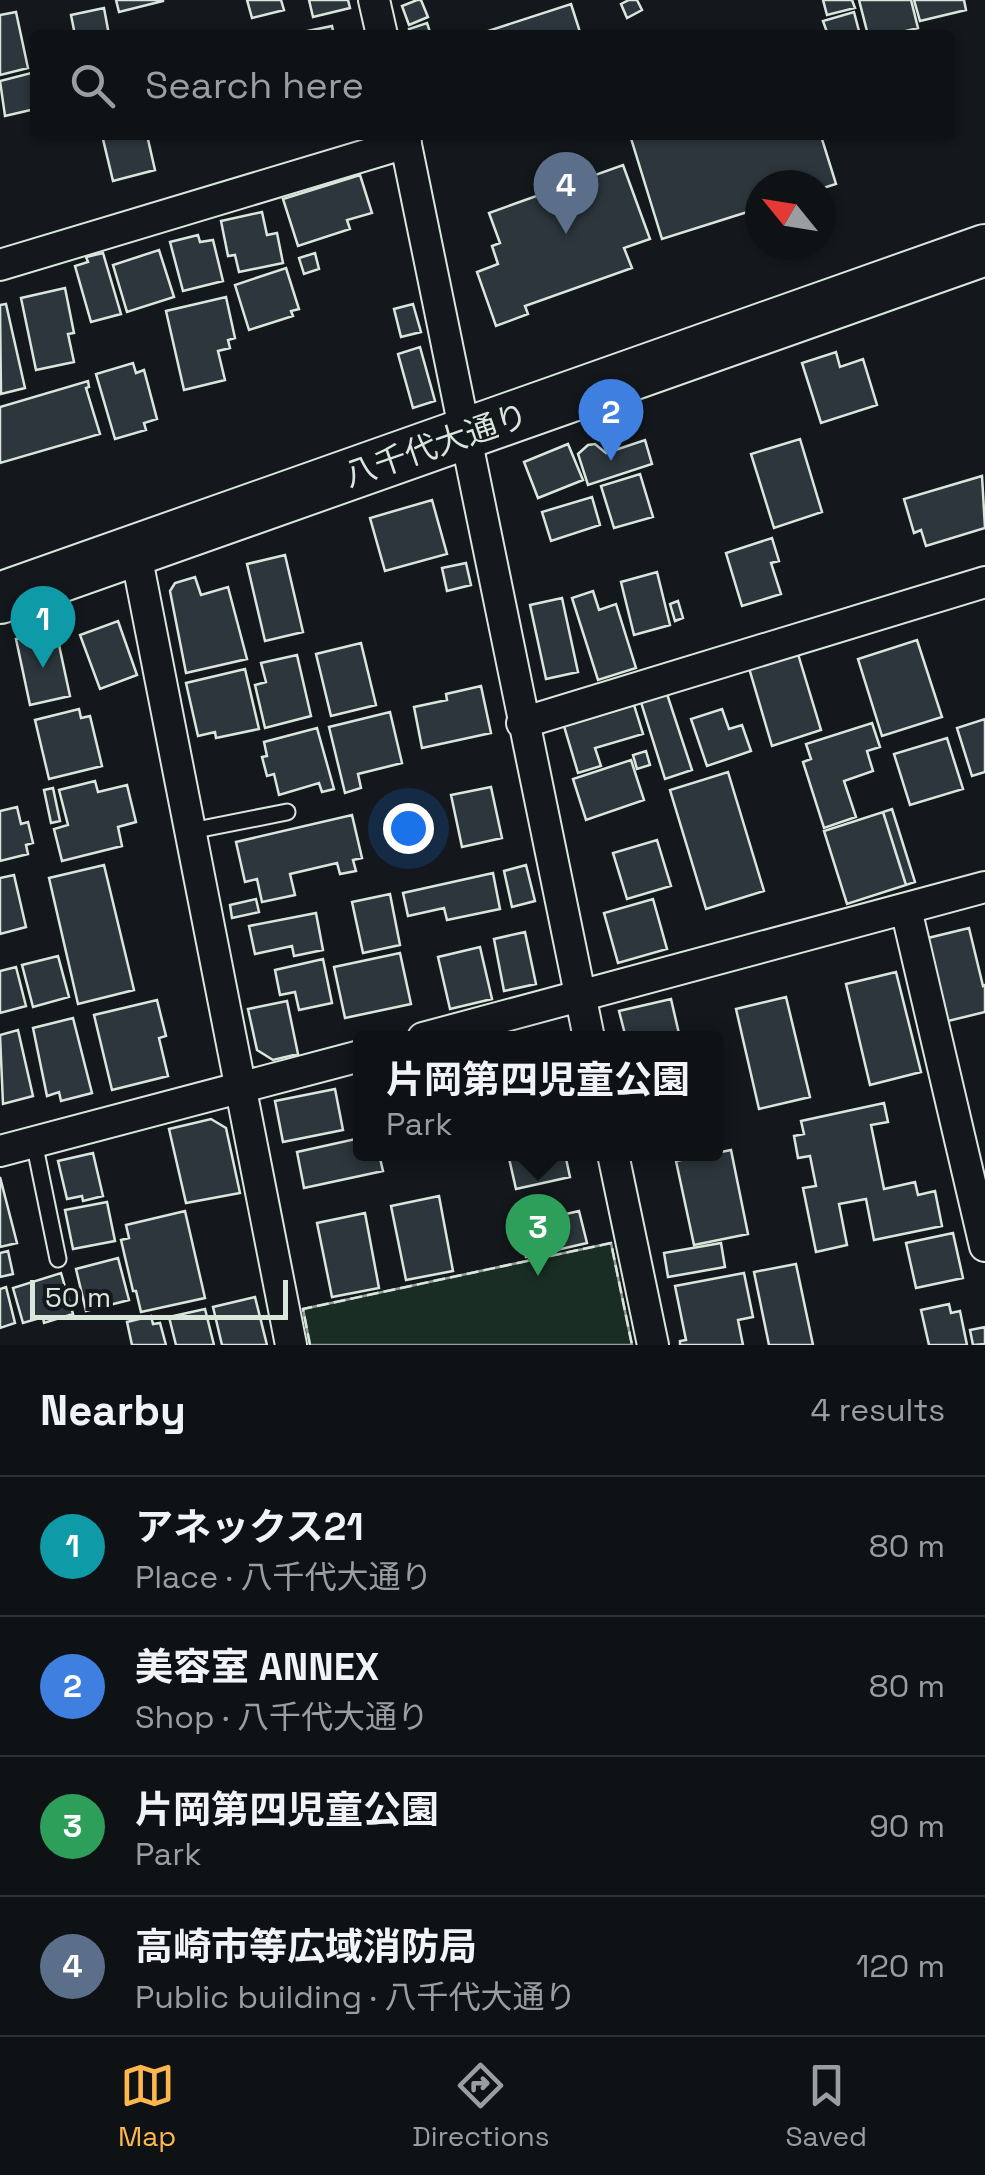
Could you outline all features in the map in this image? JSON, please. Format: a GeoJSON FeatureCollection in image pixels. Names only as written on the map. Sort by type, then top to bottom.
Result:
{"type":"FeatureCollection","features":[{"type":"Feature","properties":{"kind":"main road","name":"八千代大通り"},"geometry":{"type":"LineString","coordinates":[[0,598],[985,250]]}},
{"type":"Feature","properties":{"kind":"street"},"geometry":{"type":"LineString","coordinates":[[374,0],[381,30]]}},
{"type":"Feature","properties":{"kind":"street"},"geometry":{"type":"LineString","coordinates":[[0,266],[402,140]]}},
{"type":"Feature","properties":{"kind":"street"},"geometry":{"type":"LineString","coordinates":[[405,140],[588,1031]]}},
{"type":"Feature","properties":{"kind":"street"},"geometry":{"type":"LineString","coordinates":[[135,549],[290,1345]]}},
{"type":"Feature","properties":{"kind":"street"},"geometry":{"type":"LineString","coordinates":[[522,722],[985,582]]}},
{"type":"Feature","properties":{"kind":"street"},"geometry":{"type":"LineString","coordinates":[[449,1031],[985,887]]}},
{"type":"Feature","properties":{"kind":"street"},"geometry":{"type":"LineString","coordinates":[[906,908],[985,1246]]}},
{"type":"Feature","properties":{"kind":"street"},"geometry":{"type":"LineString","coordinates":[[0,1151],[353,1058]]}},
{"type":"Feature","properties":{"kind":"street"},"geometry":{"type":"LineString","coordinates":[[614,1161],[653,1345]]}},
{"type":"Feature","properties":{"kind":"lane"},"geometry":{"type":"LineString","coordinates":[[191,831],[287,812]]}},
{"type":"Feature","properties":{"kind":"lane"},"geometry":{"type":"LineString","coordinates":[[34,1142],[58,1259]]}},
{"type":"Feature","properties":{"kind":"green space"},"geometry":{"type":"Polygon","coordinates":[[[611,1243],[632,1345],[310,1345],[303,1309],[611,1243]]]}},
{"type":"Feature","properties":{"kind":"building"},"geometry":{"type":"Polygon","coordinates":[[[116,0],[163,0],[163,1],[119,12],[116,0]]]}},
{"type":"Feature","properties":{"kind":"building"},"geometry":{"type":"Polygon","coordinates":[[[247,0],[281,0],[284,10],[252,18],[247,0]]]}},
{"type":"Feature","properties":{"kind":"building"},"geometry":{"type":"Polygon","coordinates":[[[309,0],[348,0],[350,8],[313,17],[309,0]]]}},
{"type":"Feature","properties":{"kind":"building"},"geometry":{"type":"Polygon","coordinates":[[[421,0],[428,17],[409,25],[402,6],[421,0]]]}},
{"type":"Feature","properties":{"kind":"building"},"geometry":{"type":"Polygon","coordinates":[[[637,0],[642,10],[627,18],[621,4],[637,0]]]}},
{"type":"Feature","properties":{"kind":"building"},"geometry":{"type":"Polygon","coordinates":[[[823,0],[852,0],[855,8],[827,15],[823,0]]]}},
{"type":"Feature","properties":{"kind":"building"},"geometry":{"type":"Polygon","coordinates":[[[859,0],[911,0],[918,28],[867,30],[859,0]]]}},
{"type":"Feature","properties":{"kind":"building"},"geometry":{"type":"Polygon","coordinates":[[[914,0],[964,0],[966,10],[920,21],[914,0]]]}},
{"type":"Feature","properties":{"kind":"building"},"geometry":{"type":"Polygon","coordinates":[[[571,4],[579,30],[491,30],[571,4]]]}},
{"type":"Feature","properties":{"kind":"building"},"geometry":{"type":"Polygon","coordinates":[[[104,8],[108,30],[74,30],[71,15],[104,8]]]}},
{"type":"Feature","properties":{"kind":"building"},"geometry":{"type":"Polygon","coordinates":[[[16,12],[28,68],[0,75],[0,15],[16,12]]]}},
{"type":"Feature","properties":{"kind":"building"},"geometry":{"type":"Polygon","coordinates":[[[854,12],[859,30],[826,30],[823,21],[854,12]]]}},
{"type":"Feature","properties":{"kind":"building"},"geometry":{"type":"Polygon","coordinates":[[[427,23],[429,30],[409,30],[427,23]]]}},
{"type":"Feature","properties":{"kind":"building"},"geometry":{"type":"Polygon","coordinates":[[[30,73],[30,110],[5,116],[0,81],[30,73]]]}},
{"type":"Feature","properties":{"kind":"building"},"geometry":{"type":"Polygon","coordinates":[[[103,140],[148,140],[155,170],[113,181],[103,140]]]}},
{"type":"Feature","properties":{"kind":"building"},"geometry":{"type":"Polygon","coordinates":[[[632,140],[822,140],[832,170],[745,170],[745,213],[662,239],[632,140]]]}},
{"type":"Feature","properties":{"kind":"building"},"geometry":{"type":"Polygon","coordinates":[[[623,165],[650,239],[624,248],[632,268],[525,306],[528,314],[496,326],[477,272],[498,264],[492,246],[500,243],[489,213],[623,165]]]}},
{"type":"Feature","properties":{"kind":"building"},"geometry":{"type":"Polygon","coordinates":[[[360,175],[372,213],[347,220],[350,229],[298,246],[283,199],[360,175]]]}},
{"type":"Feature","properties":{"kind":"building"},"geometry":{"type":"Polygon","coordinates":[[[262,212],[267,235],[277,233],[283,263],[239,272],[235,255],[228,256],[221,221],[262,212]]]}},
{"type":"Feature","properties":{"kind":"building"},"geometry":{"type":"Polygon","coordinates":[[[198,235],[200,242],[213,240],[223,281],[183,291],[170,242],[198,235]]]}},
{"type":"Feature","properties":{"kind":"building"},"geometry":{"type":"Polygon","coordinates":[[[159,250],[174,297],[127,312],[113,265],[159,250]]]}},
{"type":"Feature","properties":{"kind":"building"},"geometry":{"type":"Polygon","coordinates":[[[103,253],[121,314],[91,322],[75,266],[88,262],[86,257],[103,253]]]}},
{"type":"Feature","properties":{"kind":"building"},"geometry":{"type":"Polygon","coordinates":[[[315,253],[319,269],[304,274],[299,258],[315,253]]]}},
{"type":"Feature","properties":{"kind":"building"},"geometry":{"type":"Polygon","coordinates":[[[286,268],[299,309],[291,311],[293,316],[249,330],[235,285],[286,268]]]}},
{"type":"Feature","properties":{"kind":"building"},"geometry":{"type":"Polygon","coordinates":[[[65,288],[74,333],[68,334],[74,362],[36,370],[21,298],[65,288]]]}},
{"type":"Feature","properties":{"kind":"building"},"geometry":{"type":"Polygon","coordinates":[[[226,297],[235,338],[228,340],[230,348],[218,351],[225,380],[184,390],[166,311],[226,297]]]}},
{"type":"Feature","properties":{"kind":"building"},"geometry":{"type":"Polygon","coordinates":[[[6,304],[25,388],[1,394],[0,305],[6,304]]]}},
{"type":"Feature","properties":{"kind":"building"},"geometry":{"type":"Polygon","coordinates":[[[413,304],[421,332],[401,337],[394,309],[413,304]]]}},
{"type":"Feature","properties":{"kind":"building"},"geometry":{"type":"Polygon","coordinates":[[[420,347],[435,401],[413,408],[398,354],[420,347]]]}},
{"type":"Feature","properties":{"kind":"building"},"geometry":{"type":"Polygon","coordinates":[[[836,352],[840,367],[863,359],[877,405],[821,423],[802,363],[836,352]]]}},
{"type":"Feature","properties":{"kind":"building"},"geometry":{"type":"Polygon","coordinates":[[[133,363],[136,373],[144,370],[157,419],[144,423],[146,430],[115,439],[96,374],[133,363]]]}},
{"type":"Feature","properties":{"kind":"building"},"geometry":{"type":"Polygon","coordinates":[[[88,381],[86,388],[100,434],[0,463],[0,407],[88,381]]]}},
{"type":"Feature","properties":{"kind":"building"},"geometry":{"type":"Polygon","coordinates":[[[800,439],[822,512],[774,528],[751,454],[800,439]]]}},
{"type":"Feature","properties":{"kind":"building"},"geometry":{"type":"Polygon","coordinates":[[[645,440],[652,464],[588,485],[578,454],[588,445],[595,444],[606,453],[645,440]]]}},
{"type":"Feature","properties":{"kind":"building"},"geometry":{"type":"Polygon","coordinates":[[[568,444],[583,480],[538,498],[524,462],[568,444]]]}},
{"type":"Feature","properties":{"kind":"building"},"geometry":{"type":"Polygon","coordinates":[[[640,474],[653,517],[614,528],[601,486],[640,474]]]}},
{"type":"Feature","properties":{"kind":"building"},"geometry":{"type":"Polygon","coordinates":[[[982,476],[985,528],[926,546],[921,530],[914,533],[904,499],[982,476]]]}},
{"type":"Feature","properties":{"kind":"building"},"geometry":{"type":"Polygon","coordinates":[[[592,497],[600,525],[551,541],[542,512],[592,497]]]}},
{"type":"Feature","properties":{"kind":"building"},"geometry":{"type":"Polygon","coordinates":[[[432,500],[447,554],[385,571],[370,518],[432,500]]]}},
{"type":"Feature","properties":{"kind":"building"},"geometry":{"type":"Polygon","coordinates":[[[772,538],[779,561],[771,563],[781,594],[742,606],[726,553],[772,538]]]}},
{"type":"Feature","properties":{"kind":"building"},"geometry":{"type":"Polygon","coordinates":[[[285,555],[303,632],[265,641],[247,564],[285,555]]]}},
{"type":"Feature","properties":{"kind":"building"},"geometry":{"type":"Polygon","coordinates":[[[466,563],[471,585],[447,591],[442,568],[466,563]]]}},
{"type":"Feature","properties":{"kind":"building"},"geometry":{"type":"Polygon","coordinates":[[[657,572],[670,625],[634,635],[621,582],[657,572]]]}},
{"type":"Feature","properties":{"kind":"building"},"geometry":{"type":"Polygon","coordinates":[[[195,577],[201,595],[228,587],[247,659],[186,673],[170,591],[175,583],[195,577]]]}},
{"type":"Feature","properties":{"kind":"building"},"geometry":{"type":"Polygon","coordinates":[[[593,591],[599,610],[616,604],[636,668],[598,680],[572,598],[593,591]]]}},
{"type":"Feature","properties":{"kind":"building"},"geometry":{"type":"Polygon","coordinates":[[[562,598],[578,672],[546,679],[530,605],[562,598]]]}},
{"type":"Feature","properties":{"kind":"building"},"geometry":{"type":"Polygon","coordinates":[[[678,601],[683,618],[675,621],[670,604],[678,601]]]}},
{"type":"Feature","properties":{"kind":"building"},"geometry":{"type":"Polygon","coordinates":[[[118,621],[137,675],[100,689],[80,635],[118,621]]]}},
{"type":"Feature","properties":{"kind":"building"},"geometry":{"type":"Polygon","coordinates":[[[56,631],[70,696],[30,705],[16,639],[56,631]]]}},
{"type":"Feature","properties":{"kind":"building"},"geometry":{"type":"Polygon","coordinates":[[[917,640],[942,717],[882,736],[858,659],[917,640]]]}},
{"type":"Feature","properties":{"kind":"building"},"geometry":{"type":"Polygon","coordinates":[[[361,643],[376,705],[331,716],[316,654],[361,643]]]}},
{"type":"Feature","properties":{"kind":"building"},"geometry":{"type":"Polygon","coordinates":[[[798,654],[821,730],[772,746],[749,668],[798,654]]]}},
{"type":"Feature","properties":{"kind":"building"},"geometry":{"type":"Polygon","coordinates":[[[297,655],[311,716],[265,728],[255,685],[266,682],[261,663],[297,655]]]}},
{"type":"Feature","properties":{"kind":"building"},"geometry":{"type":"Polygon","coordinates":[[[245,669],[259,729],[216,738],[215,732],[198,736],[186,683],[245,669]]]}},
{"type":"Feature","properties":{"kind":"building"},"geometry":{"type":"Polygon","coordinates":[[[481,686],[491,733],[422,748],[414,707],[447,700],[446,694],[481,686]]]}},
{"type":"Feature","properties":{"kind":"building"},"geometry":{"type":"Polygon","coordinates":[[[666,691],[692,770],[665,779],[640,699],[666,691]]]}},
{"type":"Feature","properties":{"kind":"building"},"geometry":{"type":"Polygon","coordinates":[[[634,705],[643,734],[595,748],[601,766],[578,773],[564,726],[634,705]]]}},
{"type":"Feature","properties":{"kind":"building"},"geometry":{"type":"Polygon","coordinates":[[[79,709],[81,718],[90,716],[102,766],[49,779],[35,720],[79,709]]]}},
{"type":"Feature","properties":{"kind":"building"},"geometry":{"type":"Polygon","coordinates":[[[722,709],[729,729],[742,725],[751,751],[707,766],[691,719],[722,709]]]}},
{"type":"Feature","properties":{"kind":"building"},"geometry":{"type":"Polygon","coordinates":[[[390,712],[402,763],[358,774],[361,788],[345,793],[329,727],[390,712]]]}},
{"type":"Feature","properties":{"kind":"building"},"geometry":{"type":"Polygon","coordinates":[[[985,719],[985,772],[972,776],[957,728],[985,719]]]}},
{"type":"Feature","properties":{"kind":"building"},"geometry":{"type":"Polygon","coordinates":[[[872,723],[880,747],[867,751],[873,771],[844,781],[856,817],[824,828],[803,762],[811,759],[806,744],[872,723]]]}},
{"type":"Feature","properties":{"kind":"building"},"geometry":{"type":"Polygon","coordinates":[[[317,728],[334,789],[322,792],[319,783],[279,795],[274,774],[267,776],[262,757],[267,756],[264,742],[317,728]]]}},
{"type":"Feature","properties":{"kind":"building"},"geometry":{"type":"Polygon","coordinates":[[[947,738],[963,789],[910,805],[894,754],[947,738]]]}},
{"type":"Feature","properties":{"kind":"building"},"geometry":{"type":"Polygon","coordinates":[[[646,751],[650,765],[637,769],[633,755],[646,751]]]}},
{"type":"Feature","properties":{"kind":"building"},"geometry":{"type":"Polygon","coordinates":[[[631,760],[644,800],[586,820],[573,779],[631,760]]]}},
{"type":"Feature","properties":{"kind":"building"},"geometry":{"type":"Polygon","coordinates":[[[728,772],[764,891],[706,909],[670,790],[728,772]]]}},
{"type":"Feature","properties":{"kind":"building"},"geometry":{"type":"Polygon","coordinates":[[[95,781],[98,792],[127,785],[136,822],[118,827],[122,846],[62,861],[54,829],[68,825],[59,790],[95,781]]]}},
{"type":"Feature","properties":{"kind":"building"},"geometry":{"type":"Polygon","coordinates":[[[491,787],[502,838],[462,847],[451,795],[491,787]]]}},
{"type":"Feature","properties":{"kind":"building"},"geometry":{"type":"Polygon","coordinates":[[[53,788],[60,821],[51,823],[44,790],[53,788]]]}},
{"type":"Feature","properties":{"kind":"building"},"geometry":{"type":"Polygon","coordinates":[[[17,807],[21,824],[28,822],[33,843],[26,845],[28,854],[0,861],[0,811],[17,807]]]}},
{"type":"Feature","properties":{"kind":"building"},"geometry":{"type":"Polygon","coordinates":[[[892,809],[915,882],[906,885],[883,812],[892,809]]]}},
{"type":"Feature","properties":{"kind":"building"},"geometry":{"type":"Polygon","coordinates":[[[883,812],[906,885],[847,904],[824,831],[883,812]]]}},
{"type":"Feature","properties":{"kind":"building"},"geometry":{"type":"Polygon","coordinates":[[[352,815],[362,858],[353,860],[356,871],[340,874],[337,863],[290,874],[295,895],[262,902],[257,879],[245,882],[236,842],[352,815]]]}},
{"type":"Feature","properties":{"kind":"building"},"geometry":{"type":"Polygon","coordinates":[[[657,840],[671,886],[627,899],[613,853],[657,840]]]}},
{"type":"Feature","properties":{"kind":"building"},"geometry":{"type":"Polygon","coordinates":[[[104,865],[134,990],[78,1004],[49,878],[104,865]]]}},
{"type":"Feature","properties":{"kind":"building"},"geometry":{"type":"Polygon","coordinates":[[[526,865],[535,901],[512,907],[504,871],[526,865]]]}},
{"type":"Feature","properties":{"kind":"building"},"geometry":{"type":"Polygon","coordinates":[[[493,873],[500,909],[447,920],[444,908],[408,916],[403,893],[493,873]]]}},
{"type":"Feature","properties":{"kind":"building"},"geometry":{"type":"Polygon","coordinates":[[[14,875],[26,927],[0,934],[0,878],[14,875]]]}},
{"type":"Feature","properties":{"kind":"building"},"geometry":{"type":"Polygon","coordinates":[[[390,894],[400,945],[363,953],[352,902],[390,894]]]}},
{"type":"Feature","properties":{"kind":"building"},"geometry":{"type":"Polygon","coordinates":[[[256,899],[259,912],[232,918],[230,905],[256,899]]]}},
{"type":"Feature","properties":{"kind":"building"},"geometry":{"type":"Polygon","coordinates":[[[653,899],[667,949],[618,963],[604,913],[653,899]]]}},
{"type":"Feature","properties":{"kind":"building"},"geometry":{"type":"Polygon","coordinates":[[[316,913],[323,950],[294,956],[292,946],[255,954],[249,926],[316,913]]]}},
{"type":"Feature","properties":{"kind":"building"},"geometry":{"type":"Polygon","coordinates":[[[969,928],[985,985],[985,1012],[948,1021],[928,938],[969,928]]]}},
{"type":"Feature","properties":{"kind":"building"},"geometry":{"type":"Polygon","coordinates":[[[525,932],[536,984],[504,991],[494,939],[525,932]]]}},
{"type":"Feature","properties":{"kind":"building"},"geometry":{"type":"Polygon","coordinates":[[[480,947],[492,999],[450,1009],[438,957],[480,947]]]}},
{"type":"Feature","properties":{"kind":"building"},"geometry":{"type":"Polygon","coordinates":[[[400,953],[411,1004],[345,1018],[334,967],[400,953]]]}},
{"type":"Feature","properties":{"kind":"building"},"geometry":{"type":"Polygon","coordinates":[[[58,956],[69,997],[33,1007],[22,965],[58,956]]]}},
{"type":"Feature","properties":{"kind":"building"},"geometry":{"type":"Polygon","coordinates":[[[323,959],[332,1003],[299,1010],[295,992],[280,995],[275,970],[323,959]]]}},
{"type":"Feature","properties":{"kind":"building"},"geometry":{"type":"Polygon","coordinates":[[[16,967],[26,1006],[0,1013],[0,971],[16,967]]]}},
{"type":"Feature","properties":{"kind":"building"},"geometry":{"type":"Polygon","coordinates":[[[896,972],[921,1072],[870,1085],[846,984],[896,972]]]}},
{"type":"Feature","properties":{"kind":"building"},"geometry":{"type":"Polygon","coordinates":[[[786,997],[810,1097],[759,1109],[736,1009],[786,997]]]}},
{"type":"Feature","properties":{"kind":"building"},"geometry":{"type":"Polygon","coordinates":[[[671,999],[678,1031],[624,1031],[619,1011],[671,999]]]}},
{"type":"Feature","properties":{"kind":"building"},"geometry":{"type":"Polygon","coordinates":[[[157,1000],[166,1036],[159,1038],[168,1076],[112,1090],[94,1015],[157,1000]]]}},
{"type":"Feature","properties":{"kind":"building"},"geometry":{"type":"Polygon","coordinates":[[[287,1001],[298,1054],[273,1060],[257,1050],[248,1009],[287,1001]]]}},
{"type":"Feature","properties":{"kind":"building"},"geometry":{"type":"Polygon","coordinates":[[[73,1018],[92,1093],[61,1101],[59,1092],[47,1096],[33,1028],[73,1018]]]}},
{"type":"Feature","properties":{"kind":"building"},"geometry":{"type":"Polygon","coordinates":[[[18,1030],[33,1096],[3,1104],[0,1035],[18,1030]]]}},
{"type":"Feature","properties":{"kind":"building"},"geometry":{"type":"Polygon","coordinates":[[[335,1089],[343,1130],[283,1142],[275,1101],[335,1089]]]}},
{"type":"Feature","properties":{"kind":"building"},"geometry":{"type":"Polygon","coordinates":[[[884,1103],[888,1122],[871,1125],[884,1189],[915,1182],[918,1195],[935,1191],[942,1226],[874,1240],[866,1199],[839,1204],[847,1245],[816,1252],[803,1188],[816,1186],[810,1156],[798,1158],[794,1136],[804,1134],[801,1121],[884,1103]]]}},
{"type":"Feature","properties":{"kind":"building"},"geometry":{"type":"Polygon","coordinates":[[[211,1119],[226,1128],[240,1193],[186,1203],[169,1129],[211,1119]]]}},
{"type":"Feature","properties":{"kind":"building"},"geometry":{"type":"Polygon","coordinates":[[[353,1140],[353,1161],[381,1161],[383,1171],[304,1188],[297,1152],[353,1140]]]}},
{"type":"Feature","properties":{"kind":"building"},"geometry":{"type":"Polygon","coordinates":[[[731,1150],[748,1234],[694,1245],[676,1161],[723,1161],[723,1152],[731,1150]]]}},
{"type":"Feature","properties":{"kind":"building"},"geometry":{"type":"Polygon","coordinates":[[[93,1153],[103,1196],[83,1201],[82,1196],[67,1199],[58,1161],[93,1153]]]}},
{"type":"Feature","properties":{"kind":"building"},"geometry":{"type":"Polygon","coordinates":[[[510,1161],[567,1161],[570,1177],[516,1189],[510,1161]]]}},
{"type":"Feature","properties":{"kind":"building"},"geometry":{"type":"Polygon","coordinates":[[[0,1177],[17,1243],[0,1247],[0,1177]]]}},
{"type":"Feature","properties":{"kind":"building"},"geometry":{"type":"Polygon","coordinates":[[[439,1196],[453,1271],[406,1280],[391,1206],[439,1196]]]}},
{"type":"Feature","properties":{"kind":"building"},"geometry":{"type":"Polygon","coordinates":[[[107,1202],[115,1241],[73,1249],[65,1210],[107,1202]]]}},
{"type":"Feature","properties":{"kind":"building"},"geometry":{"type":"Polygon","coordinates":[[[185,1211],[205,1298],[141,1312],[121,1240],[129,1238],[126,1225],[185,1211]]]}},
{"type":"Feature","properties":{"kind":"building"},"geometry":{"type":"Polygon","coordinates":[[[579,1211],[587,1243],[526,1257],[518,1225],[579,1211]]]}},
{"type":"Feature","properties":{"kind":"building"},"geometry":{"type":"Polygon","coordinates":[[[365,1213],[379,1288],[332,1297],[317,1223],[365,1213]]]}},
{"type":"Feature","properties":{"kind":"building"},"geometry":{"type":"Polygon","coordinates":[[[953,1233],[963,1278],[916,1288],[906,1243],[953,1233]]]}},
{"type":"Feature","properties":{"kind":"building"},"geometry":{"type":"Polygon","coordinates":[[[721,1243],[725,1267],[668,1277],[664,1253],[721,1243]]]}},
{"type":"Feature","properties":{"kind":"building"},"geometry":{"type":"Polygon","coordinates":[[[8,1251],[13,1274],[0,1277],[0,1253],[8,1251]]]}},
{"type":"Feature","properties":{"kind":"building"},"geometry":{"type":"Polygon","coordinates":[[[118,1258],[129,1300],[86,1311],[76,1269],[118,1258]]]}},
{"type":"Feature","properties":{"kind":"building"},"geometry":{"type":"Polygon","coordinates":[[[796,1264],[813,1345],[769,1345],[754,1272],[796,1264]]]}},
{"type":"Feature","properties":{"kind":"building"},"geometry":{"type":"Polygon","coordinates":[[[61,1273],[73,1314],[44,1323],[43,1317],[23,1323],[13,1288],[61,1273]]]}},
{"type":"Feature","properties":{"kind":"building"},"geometry":{"type":"Polygon","coordinates":[[[744,1273],[753,1317],[738,1320],[743,1345],[680,1345],[680,1341],[686,1340],[675,1286],[744,1273]]]}},
{"type":"Feature","properties":{"kind":"building"},"geometry":{"type":"Polygon","coordinates":[[[6,1287],[15,1323],[0,1328],[0,1289],[6,1287]]]}},
{"type":"Feature","properties":{"kind":"building"},"geometry":{"type":"Polygon","coordinates":[[[255,1297],[267,1345],[222,1345],[213,1307],[255,1297]]]}},
{"type":"Feature","properties":{"kind":"building"},"geometry":{"type":"Polygon","coordinates":[[[949,1304],[951,1313],[960,1311],[967,1345],[929,1345],[921,1310],[949,1304]]]}},
{"type":"Feature","properties":{"kind":"building"},"geometry":{"type":"Polygon","coordinates":[[[205,1309],[214,1345],[176,1345],[169,1317],[205,1309]]]}},
{"type":"Feature","properties":{"kind":"building"},"geometry":{"type":"Polygon","coordinates":[[[151,1316],[153,1324],[160,1323],[166,1345],[132,1345],[127,1322],[151,1316]]]}},
{"type":"Feature","properties":{"kind":"building"},"geometry":{"type":"Polygon","coordinates":[[[985,1327],[985,1344],[973,1345],[970,1330],[985,1327]]]}},
{"type":"Feature","properties":{"kind":"fence"},"geometry":{"type":"LineString","coordinates":[[310,1345],[303,1309],[611,1243],[632,1345]]}},
{"type":"Feature","properties":{"kind":"place","name":"高崎市等広域消防局"},"geometry":{"type":"Point","coordinates":[566,234]}},
{"type":"Feature","properties":{"kind":"place","name":"美容室 ANNEX"},"geometry":{"type":"Point","coordinates":[611,461]}},
{"type":"Feature","properties":{"kind":"place","name":"アネックス21"},"geometry":{"type":"Point","coordinates":[43,668]}},
{"type":"Feature","properties":{"kind":"place","name":"片岡第四児童公園"},"geometry":{"type":"Point","coordinates":[538,1276]}}]}
